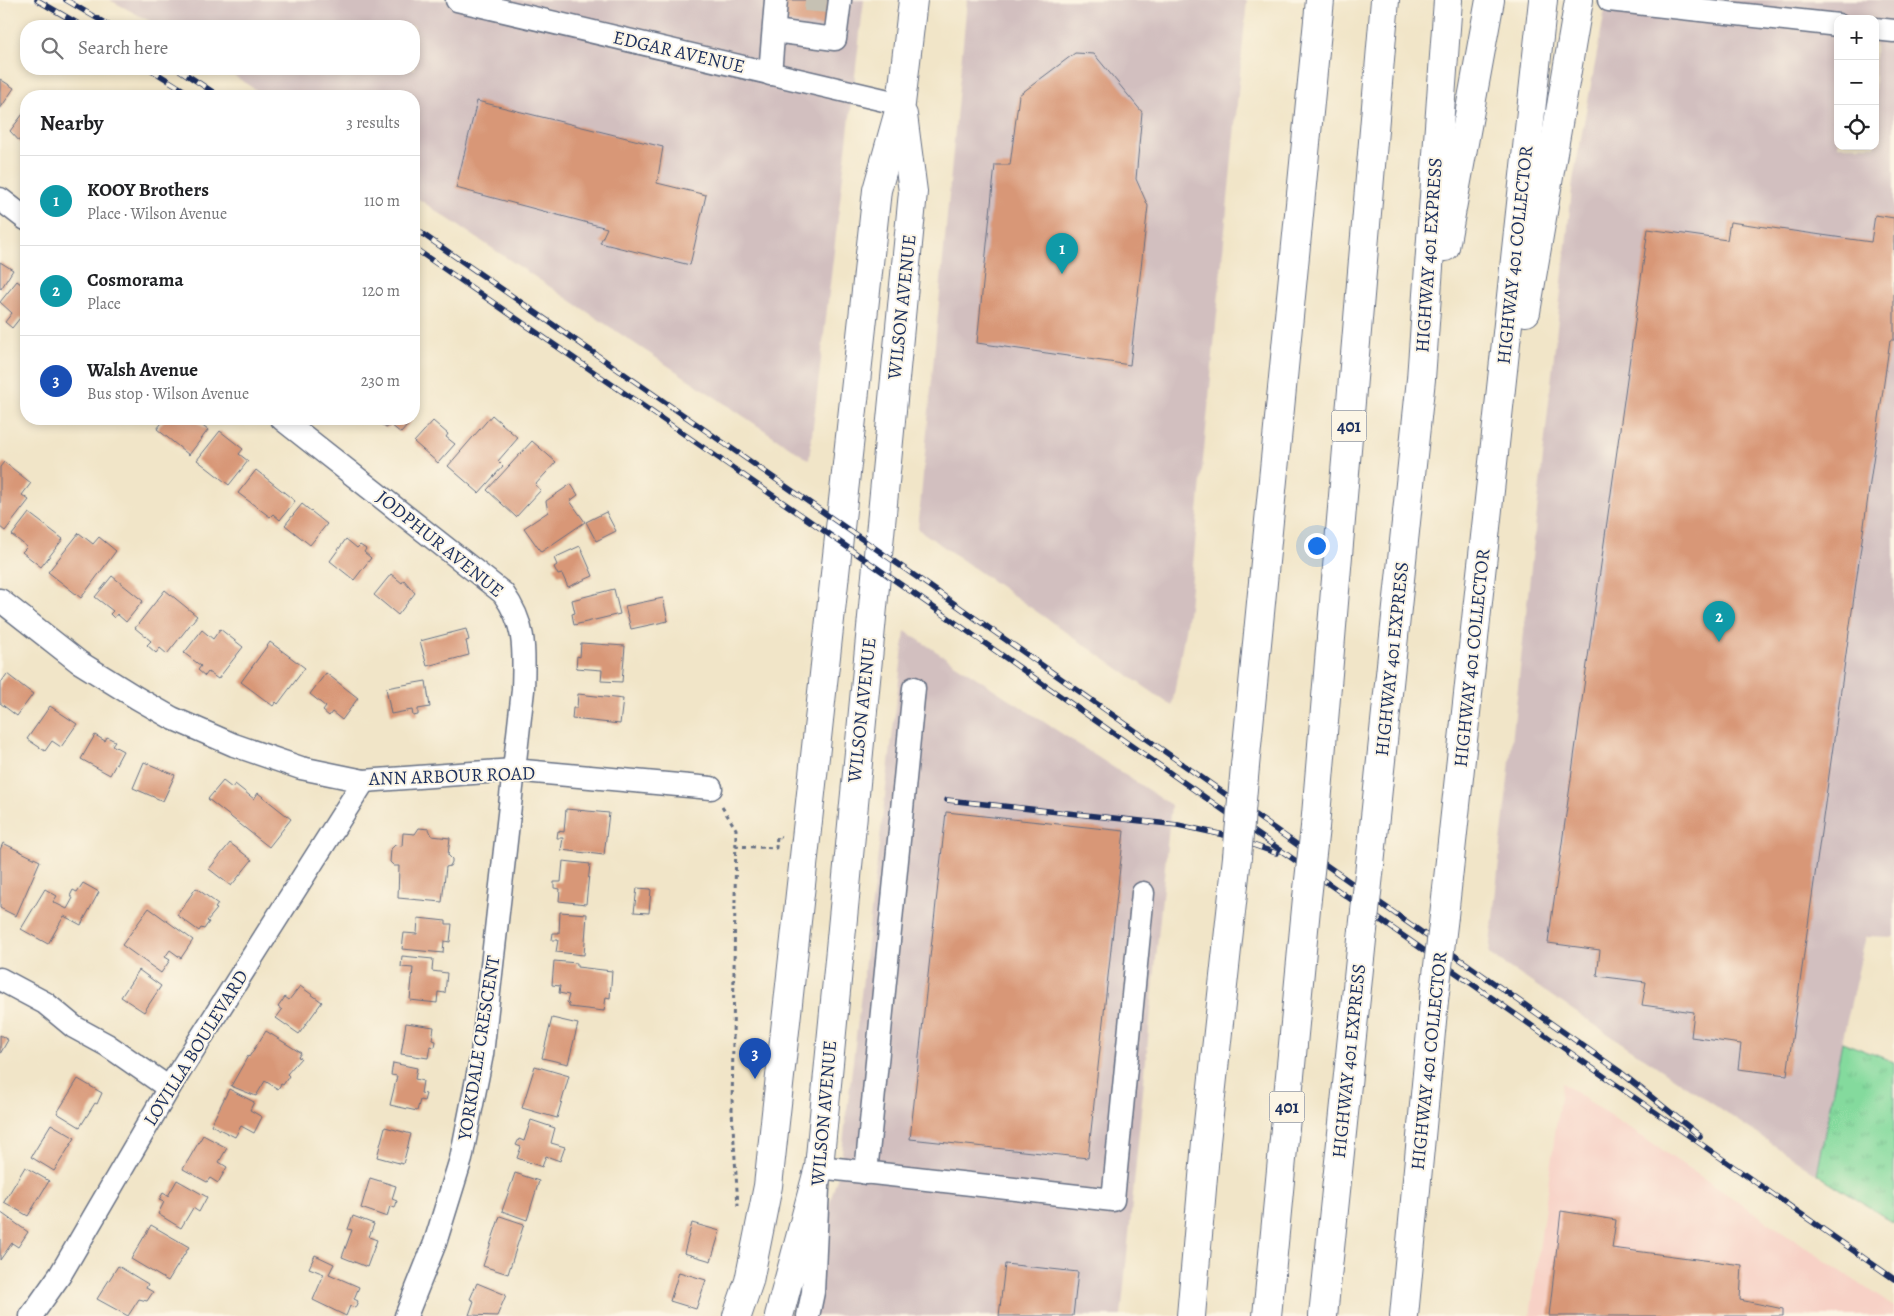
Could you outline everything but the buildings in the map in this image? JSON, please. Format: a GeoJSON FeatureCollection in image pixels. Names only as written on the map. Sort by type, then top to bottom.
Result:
{"type":"FeatureCollection","features":[{"type":"Feature","properties":{"kind":"main road","name":"WILSON AVENUE"},"geometry":{"type":"LineString","coordinates":[[737,1316],[750,1281],[768,1186],[877,190],[901,104],[913,0]]}},
{"type":"Feature","properties":{"kind":"main road"},"geometry":{"type":"LineString","coordinates":[[1485,538],[1579,0]]}},
{"type":"Feature","properties":{"kind":"main road"},"geometry":{"type":"LineString","coordinates":[[1191,1316],[1206,1142],[1237,857],[1320,2]]}},
{"type":"Feature","properties":{"kind":"main road","name":"HIGHWAY 401 EXPRESS"},"geometry":{"type":"LineString","coordinates":[[1323,1316],[1421,379],[1447,9]]}},
{"type":"Feature","properties":{"kind":"main road"},"geometry":{"type":"LineString","coordinates":[[1421,379],[1488,11]]}},
{"type":"Feature","properties":{"kind":"main road","name":"401"},"geometry":{"type":"LineString","coordinates":[[1268,1316],[1307,898],[1316,827],[1384,12]]}},
{"type":"Feature","properties":{"kind":"main road","name":"HIGHWAY 401 COLLECTOR"},"geometry":{"type":"LineString","coordinates":[[1404,1316],[1434,1000],[1542,12]]}},
{"type":"Feature","properties":{"kind":"main road","name":"WILSON AVENUE"},"geometry":{"type":"LineString","coordinates":[[819,1167],[913,192],[901,104]]}},
{"type":"Feature","properties":{"kind":"main road"},"geometry":{"type":"LineString","coordinates":[[1174,1316],[1206,1142]]}},
{"type":"Feature","properties":{"kind":"main road"},"geometry":{"type":"LineString","coordinates":[[779,1316],[819,1167]]}},
{"type":"Feature","properties":{"kind":"street","name":"EDGAR AVENUE"},"geometry":{"type":"LineString","coordinates":[[457,0],[901,104]]}},
{"type":"Feature","properties":{"kind":"street"},"geometry":{"type":"LineString","coordinates":[[770,74],[776,0]]}},
{"type":"Feature","properties":{"kind":"street"},"geometry":{"type":"LineString","coordinates":[[1608,0],[1834,24]]}},
{"type":"Feature","properties":{"kind":"street"},"geometry":{"type":"LineString","coordinates":[[774,30],[835,39],[836,2]]}},
{"type":"Feature","properties":{"kind":"street"},"geometry":{"type":"LineString","coordinates":[[1879,28],[1894,30]]}},
{"type":"Feature","properties":{"kind":"street"},"geometry":{"type":"LineString","coordinates":[[0,199],[20,214]]}},
{"type":"Feature","properties":{"kind":"street","name":"JODPHUR AVENUE"},"geometry":{"type":"LineString","coordinates":[[290,425],[503,593],[515,609],[522,627],[524,646],[523,690],[513,770]]}},
{"type":"Feature","properties":{"kind":"street","name":"ANN ARBOUR ROAD"},"geometry":{"type":"LineString","coordinates":[[0,600],[79,662],[172,718],[234,745],[292,765],[364,781],[513,770],[711,788]]}},
{"type":"Feature","properties":{"kind":"street"},"geometry":{"type":"LineString","coordinates":[[866,1172],[914,688]]}},
{"type":"Feature","properties":{"kind":"street","name":"YORKDALE CRESCENT"},"geometry":{"type":"LineString","coordinates":[[406,1316],[435,1243],[461,1159],[471,1112],[489,1006],[513,770]]}},
{"type":"Feature","properties":{"kind":"street","name":"LOVILLA BOULEVARD"},"geometry":{"type":"LineString","coordinates":[[31,1316],[60,1275],[169,1088],[364,781]]}},
{"type":"Feature","properties":{"kind":"street"},"geometry":{"type":"LineString","coordinates":[[819,1167],[1113,1200],[1143,894]]}},
{"type":"Feature","properties":{"kind":"street"},"geometry":{"type":"LineString","coordinates":[[0,979],[45,1003],[74,1027],[107,1046],[169,1088]]}},
{"type":"Feature","properties":{"kind":"street","name":"WILSON AVENUE"},"geometry":{"type":"LineString","coordinates":[[808,1316],[812,1292],[819,1167]]}},
{"type":"Feature","properties":{"kind":"path"},"geometry":{"type":"LineString","coordinates":[[711,788],[736,829],[732,1111],[735,1189],[738,1208]]}},
{"type":"Feature","properties":{"kind":"path"},"geometry":{"type":"LineString","coordinates":[[735,846],[776,848],[777,836]]}},
{"type":"Feature","properties":{"kind":"shaded area"},"geometry":{"type":"Polygon","coordinates":[[[110,0],[864,0],[809,460],[420,200],[420,90],[256,90],[233,75],[420,75],[420,20],[148,20],[110,0]]]}},
{"type":"Feature","properties":{"kind":"shaded area"},"geometry":{"type":"Polygon","coordinates":[[[967,0],[1247,0],[1189,607],[1172,706],[918,529],[967,0]]]}},
{"type":"Feature","properties":{"kind":"shaded area"},"geometry":{"type":"Polygon","coordinates":[[[1607,0],[1894,0],[1894,937],[1866,936],[1842,1042],[1817,1174],[1489,954],[1573,180],[1607,0]]]}},
{"type":"Feature","properties":{"kind":"shaded area"},"geometry":{"type":"Polygon","coordinates":[[[905,631],[1171,805],[1121,1316],[796,1316],[840,1168],[905,631]]]}},
{"type":"Feature","properties":{"kind":"shaded area"},"geometry":{"type":"Polygon","coordinates":[[[1562,1083],[1894,1307],[1894,1316],[1530,1316],[1562,1083]]]}},
{"type":"Feature","properties":{"kind":"green space"},"geometry":{"type":"Polygon","coordinates":[[[1842,1042],[1894,1062],[1894,1223],[1817,1174],[1842,1042]]]}},
{"type":"Feature","properties":{"kind":"tunnel"},"geometry":{"type":"LineString","coordinates":[[805,0],[828,2]]}},
{"type":"Feature","properties":{"kind":"railway"},"geometry":{"type":"LineString","coordinates":[[37,0],[72,20]]}},
{"type":"Feature","properties":{"kind":"railway"},"geometry":{"type":"LineString","coordinates":[[66,0],[100,20]]}},
{"type":"Feature","properties":{"kind":"railway"},"geometry":{"type":"LineString","coordinates":[[160,75],[183,90]]}},
{"type":"Feature","properties":{"kind":"railway"},"geometry":{"type":"LineString","coordinates":[[187,75],[210,90]]}},
{"type":"Feature","properties":{"kind":"railway"},"geometry":{"type":"LineString","coordinates":[[420,232],[918,578],[1619,1071],[1700,1136]]}},
{"type":"Feature","properties":{"kind":"railway"},"geometry":{"type":"LineString","coordinates":[[420,252],[807,519],[1894,1279]]}},
{"type":"Feature","properties":{"kind":"railway"},"geometry":{"type":"LineString","coordinates":[[947,800],[1178,825],[1224,835],[1276,853]]}},
{"type":"Feature","properties":{"kind":"place","name":"KOOY Brothers"},"geometry":{"type":"Point","coordinates":[1062,274]}},
{"type":"Feature","properties":{"kind":"place","name":"Cosmorama"},"geometry":{"type":"Point","coordinates":[1719,642]}},
{"type":"Feature","properties":{"kind":"place","name":"Walsh Avenue"},"geometry":{"type":"Point","coordinates":[755,1079]}}]}
